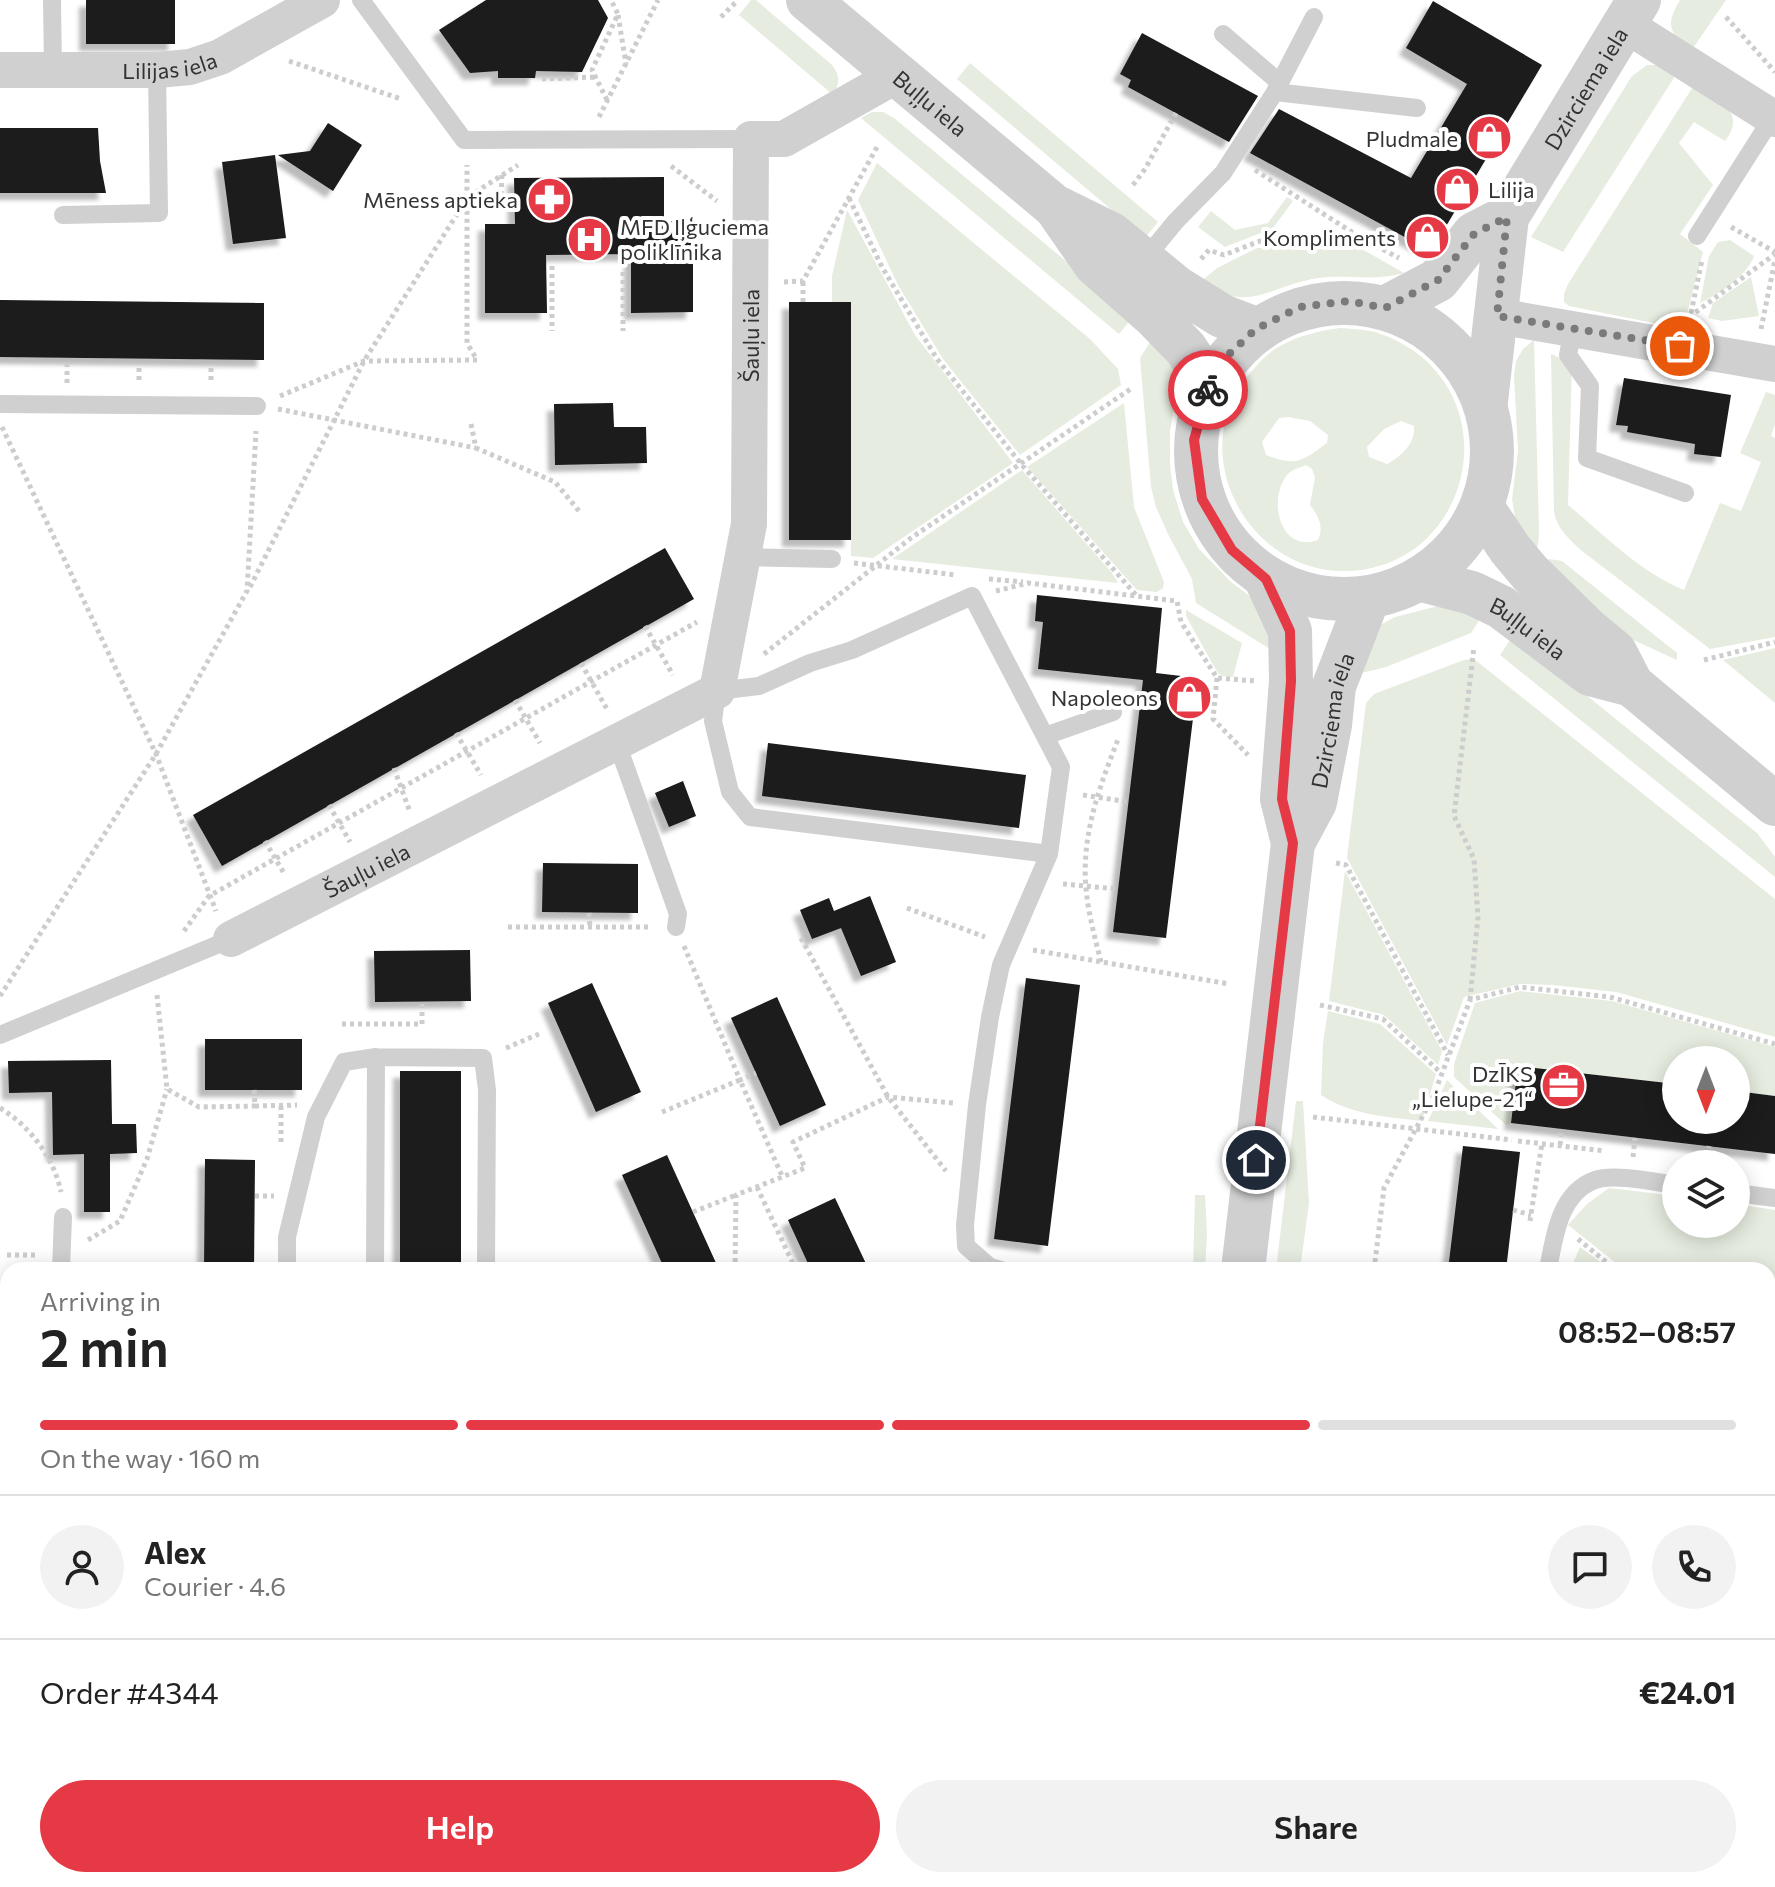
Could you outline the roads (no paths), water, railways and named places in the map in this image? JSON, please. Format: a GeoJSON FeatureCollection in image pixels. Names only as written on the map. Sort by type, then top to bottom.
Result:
{"type":"FeatureCollection","features":[{"type":"Feature","properties":{"kind":"street","name":"Buļļu iela"},"geometry":{"type":"LineString","coordinates":[[808,0],[1054,206],[1111,234],[1177,288],[1222,316],[1256,329]]}},
{"type":"Feature","properties":{"kind":"street","name":"Lilijas iela"},"geometry":{"type":"LineString","coordinates":[[0,70],[157,70],[190,67],[220,57],[319,1]]}},
{"type":"Feature","properties":{"kind":"street"},"geometry":{"type":"LineString","coordinates":[[1632,12],[1774,119]]}},
{"type":"Feature","properties":{"kind":"street","name":"Dzirciema iela"},"geometry":{"type":"LineString","coordinates":[[1486,401],[1507,217],[1632,12]]}},
{"type":"Feature","properties":{"kind":"street"},"geometry":{"type":"LineString","coordinates":[[751,139],[784,139],[897,75]]}},
{"type":"Feature","properties":{"kind":"street","name":"Šauļu iela"},"geometry":{"type":"LineString","coordinates":[[231,939],[704,697],[734,601],[749,524],[751,139]]}},
{"type":"Feature","properties":{"kind":"street","name":"Buļļu iela"},"geometry":{"type":"LineString","coordinates":[[1054,206],[1095,264],[1186,349],[1209,384]]}},
{"type":"Feature","properties":{"kind":"street","name":"Dzirciema iela"},"geometry":{"type":"LineString","coordinates":[[1385,308],[1438,280],[1474,234],[1507,217]]}},
{"type":"Feature","properties":{"kind":"street"},"geometry":{"type":"LineString","coordinates":[[1348,301],[1385,308],[1428,330],[1463,361],[1486,401],[1491,423],[1493,466],[1482,507],[1458,546],[1422,580],[1368,598],[1338,599],[1308,595],[1266,579],[1232,550],[1202,499],[1194,440],[1209,384],[1230,353],[1256,329],[1300,307],[1348,301]]}},
{"type":"Feature","properties":{"kind":"street"},"geometry":{"type":"LineString","coordinates":[[1497,316],[1573,329],[1685,330],[1765,362]]}},
{"type":"Feature","properties":{"kind":"street","name":"Buļļu iela"},"geometry":{"type":"LineString","coordinates":[[1482,507],[1530,573],[1615,652],[1632,685],[1775,804]]}},
{"type":"Feature","properties":{"kind":"street","name":"Dzirciema iela"},"geometry":{"type":"LineString","coordinates":[[1244,1262],[1293,843],[1282,799],[1291,681],[1290,631],[1266,579]]}},
{"type":"Feature","properties":{"kind":"street","name":"Buļļu iela"},"geometry":{"type":"LineString","coordinates":[[1422,580],[1472,593],[1501,607],[1590,674],[1632,685]]}},
{"type":"Feature","properties":{"kind":"street","name":"Dzirciema iela"},"geometry":{"type":"LineString","coordinates":[[1293,843],[1315,802],[1334,686],[1368,598]]}},
{"type":"Feature","properties":{"kind":"lane"},"geometry":{"type":"LineString","coordinates":[[52,0],[53,70]]}},
{"type":"Feature","properties":{"kind":"lane"},"geometry":{"type":"LineString","coordinates":[[361,0],[464,140],[751,139]]}},
{"type":"Feature","properties":{"kind":"lane"},"geometry":{"type":"LineString","coordinates":[[1143,261],[1176,221],[1223,173],[1277,87],[1314,17]]}},
{"type":"Feature","properties":{"kind":"lane"},"geometry":{"type":"LineString","coordinates":[[1223,34],[1277,87],[1417,108]]}},
{"type":"Feature","properties":{"kind":"lane"},"geometry":{"type":"LineString","coordinates":[[63,215],[159,213],[157,70]]}},
{"type":"Feature","properties":{"kind":"lane"},"geometry":{"type":"LineString","coordinates":[[1697,236],[1774,119]]}},
{"type":"Feature","properties":{"kind":"lane"},"geometry":{"type":"LineString","coordinates":[[1573,329],[1568,355],[1590,386],[1587,458],[1685,493]]}},
{"type":"Feature","properties":{"kind":"lane"},"geometry":{"type":"LineString","coordinates":[[0,404],[257,406]]}},
{"type":"Feature","properties":{"kind":"lane"},"geometry":{"type":"LineString","coordinates":[[744,557],[832,559]]}},
{"type":"Feature","properties":{"kind":"lane","name":"Šauļu iela"},"geometry":{"type":"LineString","coordinates":[[704,697],[759,686],[810,663],[852,650],[972,596],[1045,736]]}},
{"type":"Feature","properties":{"kind":"lane"},"geometry":{"type":"LineString","coordinates":[[704,697],[730,792],[750,817],[1049,854]]}},
{"type":"Feature","properties":{"kind":"lane"},"geometry":{"type":"LineString","coordinates":[[984,1262],[966,1246],[977,1105],[1001,965],[1049,854],[1061,767],[1045,736],[1118,720]]}},
{"type":"Feature","properties":{"kind":"lane"},"geometry":{"type":"LineString","coordinates":[[621,741],[678,914],[676,927]]}},
{"type":"Feature","properties":{"kind":"lane"},"geometry":{"type":"LineString","coordinates":[[0,1035],[231,939]]}},
{"type":"Feature","properties":{"kind":"lane"},"geometry":{"type":"LineString","coordinates":[[375,1262],[376,1057]]}},
{"type":"Feature","properties":{"kind":"lane"},"geometry":{"type":"LineString","coordinates":[[287,1262],[287,1237],[316,1117],[344,1062],[376,1057],[483,1058],[487,1090],[486,1262]]}},
{"type":"Feature","properties":{"kind":"lane"},"geometry":{"type":"LineString","coordinates":[[1550,1262],[1557,1223],[1577,1190],[1597,1179],[1662,1184]]}},
{"type":"Feature","properties":{"kind":"lane"},"geometry":{"type":"LineString","coordinates":[[1750,1195],[1775,1198]]}},
{"type":"Feature","properties":{"kind":"lane"},"geometry":{"type":"LineString","coordinates":[[62,1262],[63,1217]]}},
{"type":"Feature","properties":{"kind":"place","name":"Pludmale"},"geometry":{"type":"Point","coordinates":[1489,138]}},
{"type":"Feature","properties":{"kind":"place","name":"Lilija"},"geometry":{"type":"Point","coordinates":[1457,189]}},
{"type":"Feature","properties":{"kind":"place","name":"Mēness aptieka"},"geometry":{"type":"Point","coordinates":[549,199]}},
{"type":"Feature","properties":{"kind":"place","name":"Kompliments"},"geometry":{"type":"Point","coordinates":[1427,237]}},
{"type":"Feature","properties":{"kind":"place","name":"MFD Iļģuciema poliklīnika"},"geometry":{"type":"Point","coordinates":[589,239]}},
{"type":"Feature","properties":{"kind":"place","name":"Napoleons"},"geometry":{"type":"Point","coordinates":[1189,697]}},
{"type":"Feature","properties":{"kind":"place","name":"DzĪKS „Lielupe-21“"},"geometry":{"type":"Point","coordinates":[1564,1086]}}]}
